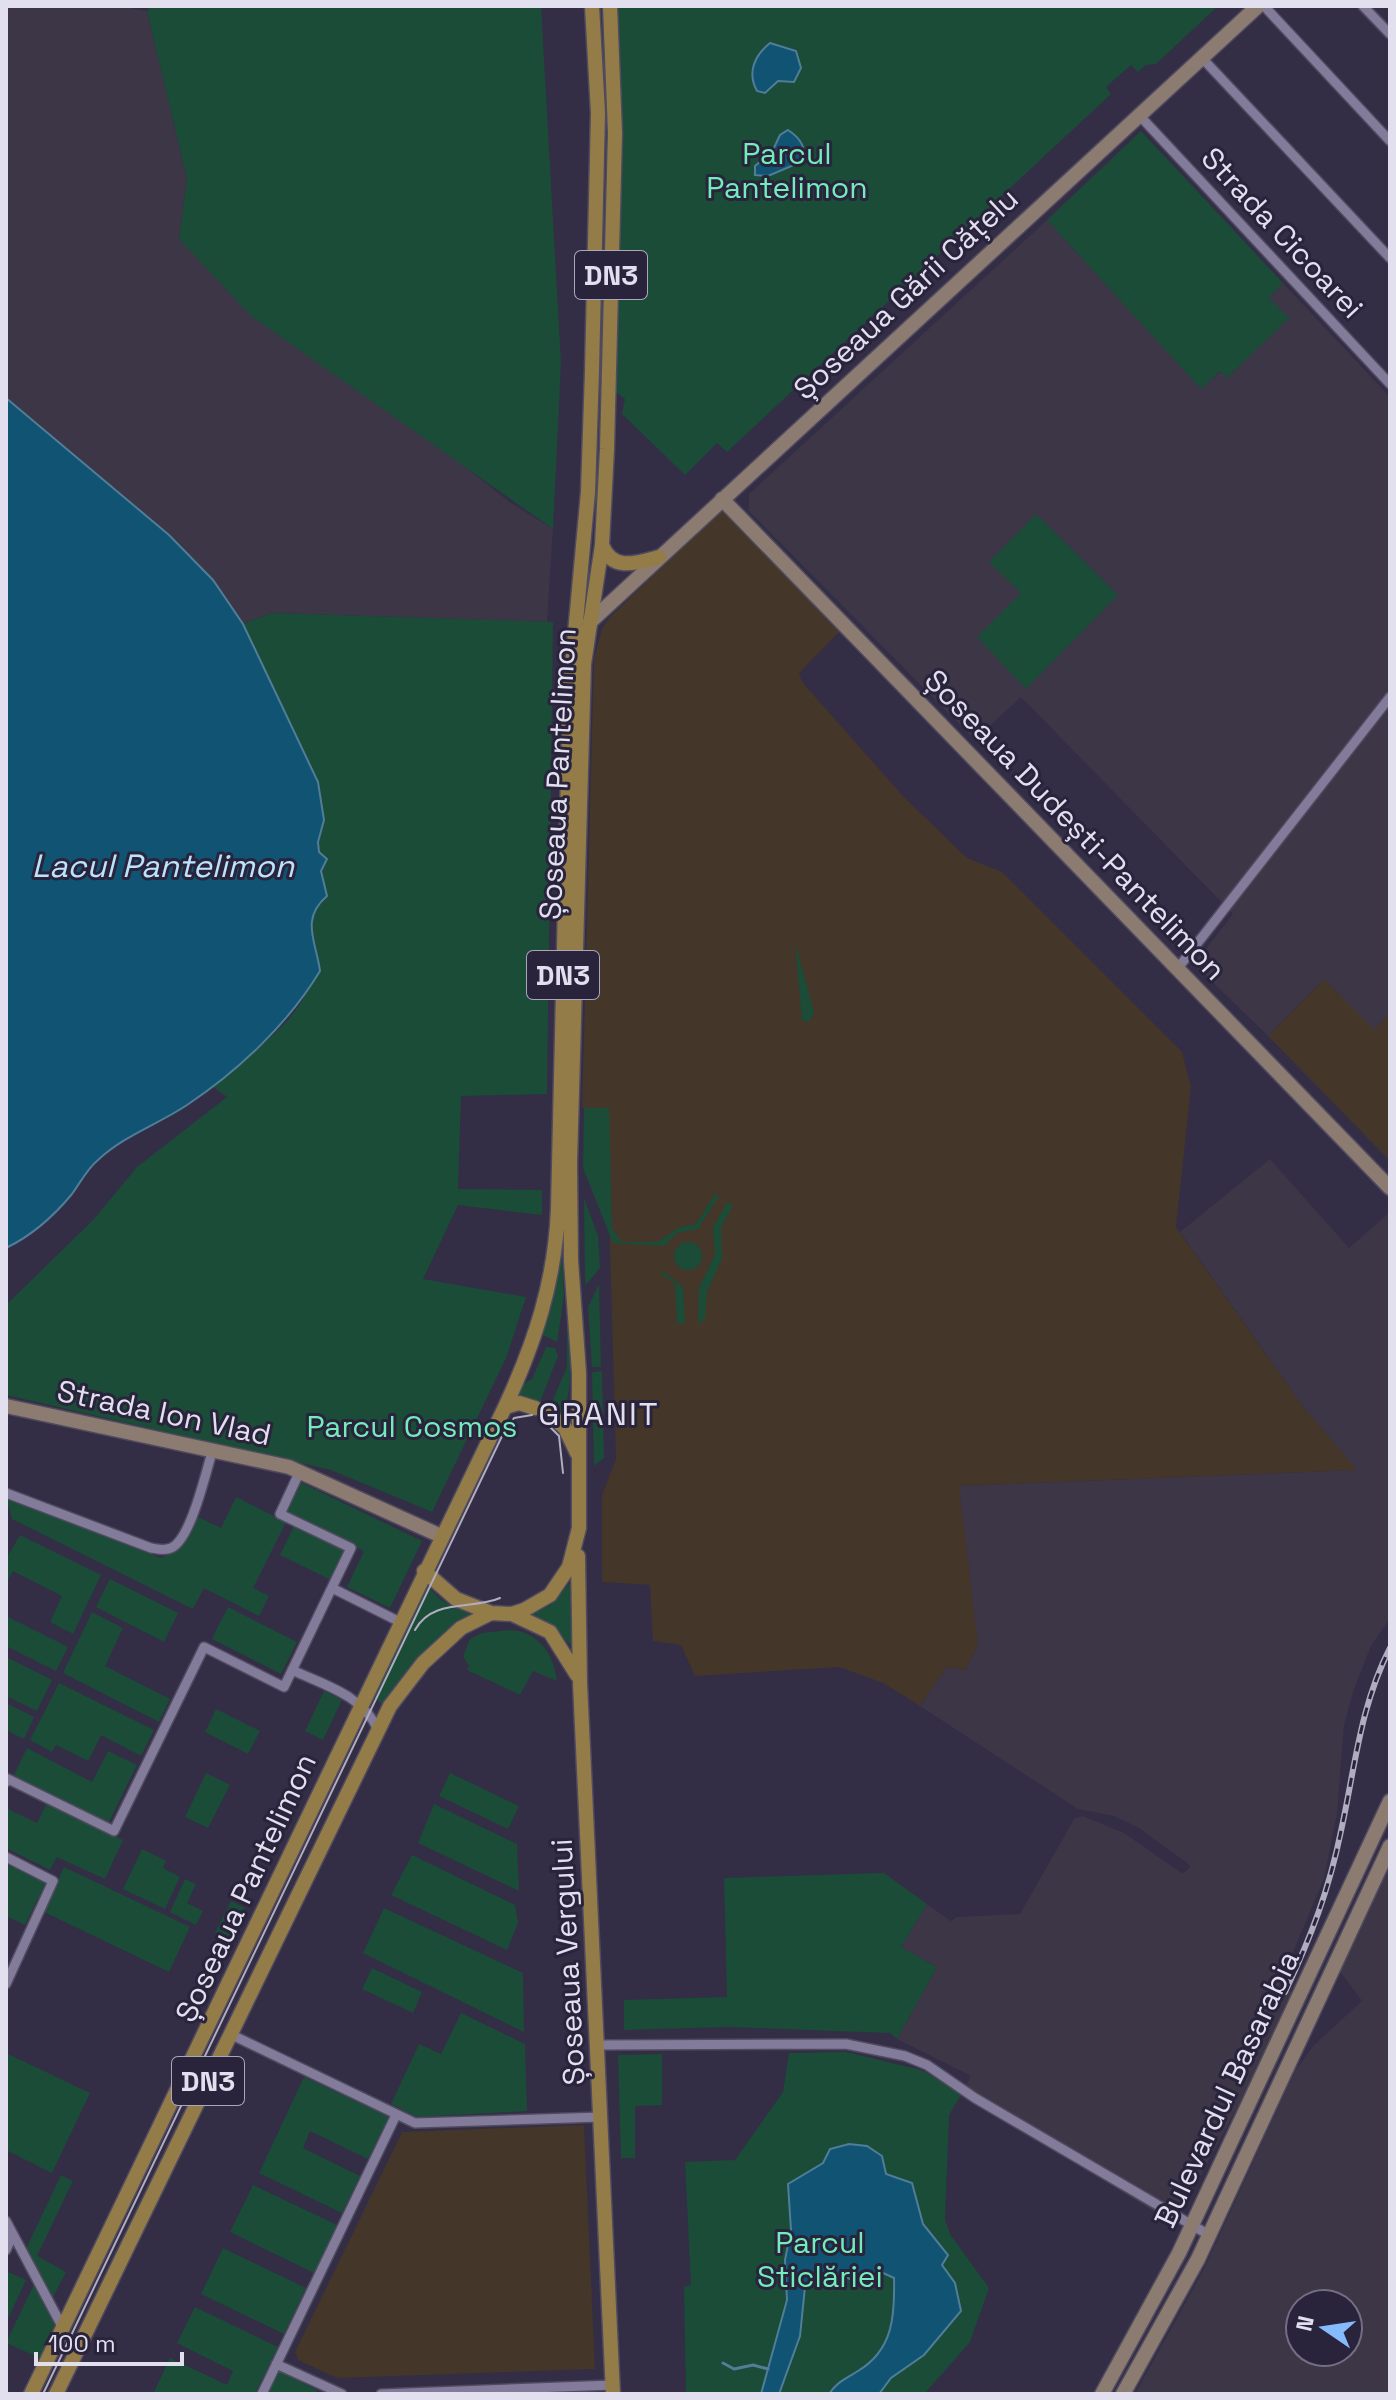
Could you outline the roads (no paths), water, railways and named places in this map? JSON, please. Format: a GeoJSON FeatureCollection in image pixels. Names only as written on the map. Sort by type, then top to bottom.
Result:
{"type":"FeatureCollection","features":[{"type":"Feature","properties":{"kind":"main road","name":"Șoseaua Pantelimon"},"geometry":{"type":"LineString","coordinates":[[31,2394],[505,1407],[533,1346],[546,1306],[557,1226],[573,643],[588,492],[598,98],[592,6]]}},
{"type":"Feature","properties":{"kind":"main road","name":"Șoseaua Pantelimon"},"geometry":{"type":"LineString","coordinates":[[512,1614],[542,1601],[564,1578],[579,1528],[580,1461],[570,1163],[583,706],[590,622],[602,545],[615,133],[610,6]]}},
{"type":"Feature","properties":{"kind":"main road","name":"Șoseaua Gării Cățelu"},"geometry":{"type":"LineString","coordinates":[[573,643],[590,622],[659,557],[1261,6]]}},
{"type":"Feature","properties":{"kind":"main road","name":"Șoseaua Dudești-Pantelimon"},"geometry":{"type":"LineString","coordinates":[[722,499],[1390,1188]]}},
{"type":"Feature","properties":{"kind":"main road"},"geometry":{"type":"LineString","coordinates":[[602,545],[608,558],[616,563],[659,557]]}},
{"type":"Feature","properties":{"kind":"main road"},"geometry":{"type":"LineString","coordinates":[[576,607],[590,622]]}},
{"type":"Feature","properties":{"kind":"main road"},"geometry":{"type":"LineString","coordinates":[[505,1407],[519,1403],[542,1410],[568,1433],[580,1461]]}},
{"type":"Feature","properties":{"kind":"main road","name":"Strada Ion Vlad"},"geometry":{"type":"LineString","coordinates":[[6,1406],[213,1449],[300,1471],[441,1536]]}},
{"type":"Feature","properties":{"kind":"main road","name":"Șoseaua Vergului"},"geometry":{"type":"LineString","coordinates":[[579,1528],[580,1683],[613,2390]]}},
{"type":"Feature","properties":{"kind":"main road"},"geometry":{"type":"LineString","coordinates":[[424,1571],[456,1599],[491,1613],[512,1614],[550,1632],[566,1652],[580,1683]]}},
{"type":"Feature","properties":{"kind":"main road","name":"Șoseaua Pantelimon"},"geometry":{"type":"LineString","coordinates":[[56,2394],[378,1730],[397,1696],[434,1651],[461,1628],[491,1613]]}},
{"type":"Feature","properties":{"kind":"main road","name":"Bulevardul Basarabia"},"geometry":{"type":"LineString","coordinates":[[1102,2394],[1192,2226],[1390,1801]]}},
{"type":"Feature","properties":{"kind":"main road","name":"Bulevardul Basarabia"},"geometry":{"type":"LineString","coordinates":[[1123,2394],[1209,2235],[1390,1846]]}},
{"type":"Feature","properties":{"kind":"street"},"geometry":{"type":"LineString","coordinates":[[1261,6],[1390,141]]}},
{"type":"Feature","properties":{"kind":"street"},"geometry":{"type":"LineString","coordinates":[[1363,6],[1390,34]]}},
{"type":"Feature","properties":{"kind":"street"},"geometry":{"type":"LineString","coordinates":[[1202,58],[1390,258]]}},
{"type":"Feature","properties":{"kind":"street","name":"Strada Cicoarei"},"geometry":{"type":"LineString","coordinates":[[1139,115],[1390,384]]}},
{"type":"Feature","properties":{"kind":"street"},"geometry":{"type":"LineString","coordinates":[[1178,968],[1390,697]]}},
{"type":"Feature","properties":{"kind":"street"},"geometry":{"type":"LineString","coordinates":[[6,1493],[151,1548],[168,1549],[177,1544],[186,1530],[213,1449]]}},
{"type":"Feature","properties":{"kind":"street"},"geometry":{"type":"LineString","coordinates":[[6,1782],[8,1779],[114,1831],[204,1647],[284,1687],[351,1548],[280,1514],[300,1471]]}},
{"type":"Feature","properties":{"kind":"street"},"geometry":{"type":"LineString","coordinates":[[332,1588],[400,1622]]}},
{"type":"Feature","properties":{"kind":"street"},"geometry":{"type":"LineString","coordinates":[[292,1670],[361,1705],[378,1730]]}},
{"type":"Feature","properties":{"kind":"street"},"geometry":{"type":"LineString","coordinates":[[6,1857],[53,1881],[6,1984]]}},
{"type":"Feature","properties":{"kind":"street"},"geometry":{"type":"LineString","coordinates":[[230,2034],[420,2124],[601,2117]]}},
{"type":"Feature","properties":{"kind":"street"},"geometry":{"type":"LineString","coordinates":[[598,2045],[846,2044],[905,2056],[927,2065],[975,2098],[1209,2235]]}},
{"type":"Feature","properties":{"kind":"street"},"geometry":{"type":"LineString","coordinates":[[262,2394],[396,2115]]}},
{"type":"Feature","properties":{"kind":"street"},"geometry":{"type":"LineString","coordinates":[[6,2221],[64,2330]]}},
{"type":"Feature","properties":{"kind":"street"},"geometry":{"type":"LineString","coordinates":[[6,2250],[13,2234]]}},
{"type":"Feature","properties":{"kind":"street"},"geometry":{"type":"LineString","coordinates":[[276,2364],[342,2394]]}},
{"type":"Feature","properties":{"kind":"street"},"geometry":{"type":"LineString","coordinates":[[381,2394],[613,2390]]}},
{"type":"Feature","properties":{"kind":"water"},"geometry":{"type":"Polygon","coordinates":[[[770,43],[796,51],[801,68],[794,82],[778,81],[765,93],[757,91],[752,71],[756,59],[770,43]]]}},
{"type":"Feature","properties":{"kind":"water"},"geometry":{"type":"Polygon","coordinates":[[[788,130],[802,144],[804,153],[801,162],[768,176],[755,175],[755,166],[772,152],[780,135],[788,130]]]}},
{"type":"Feature","properties":{"kind":"water","name":"Lacul Pantelimon"},"geometry":{"type":"Polygon","coordinates":[[[6,398],[169,535],[213,580],[243,624],[318,782],[324,820],[318,842],[319,852],[327,859],[321,871],[327,896],[314,913],[312,922],[320,971],[277,1028],[243,1062],[206,1092],[108,1151],[90,1168],[50,1218],[6,1248],[6,398]]]}},
{"type":"Feature","properties":{"kind":"water"},"geometry":{"type":"Polygon","coordinates":[[[849,2144],[867,2146],[882,2156],[886,2174],[912,2183],[923,2224],[948,2255],[942,2265],[955,2283],[961,2311],[924,2355],[891,2378],[879,2394],[829,2394],[879,2353],[890,2331],[894,2278],[881,2272],[869,2285],[837,2274],[824,2275],[805,2287],[800,2336],[779,2394],[761,2394],[787,2300],[785,2260],[791,2230],[788,2184],[823,2163],[830,2149],[849,2144]]]}},
{"type":"Feature","properties":{"kind":"waterway"},"geometry":{"type":"LineString","coordinates":[[723,2363],[734,2369],[753,2365],[768,2369]]}},
{"type":"Feature","properties":{"kind":"tram line"},"geometry":{"type":"LineString","coordinates":[[43,2394],[504,1432],[514,1418],[532,1415]]}},
{"type":"Feature","properties":{"kind":"tram line"},"geometry":{"type":"LineString","coordinates":[[544,1421],[559,1436],[563,1473]]}},
{"type":"Feature","properties":{"kind":"tram line"},"geometry":{"type":"LineString","coordinates":[[415,1630],[422,1620],[442,1609],[500,1598]]}},
{"type":"Feature","properties":{"kind":"railway"},"geometry":{"type":"LineString","coordinates":[[1285,1992],[1325,1893],[1365,1715],[1390,1648]]}},
{"type":"Feature","properties":{"kind":"district","name":"GRANIT"},"geometry":{"type":"Point","coordinates":[599,1414]}},
{"type":"Feature","properties":{"kind":"park label","name":"Parcul Pantelimon"},"geometry":{"type":"Point","coordinates":[787,171]}},
{"type":"Feature","properties":{"kind":"park label","name":"Parcul Cosmos"},"geometry":{"type":"Point","coordinates":[412,1427]}},
{"type":"Feature","properties":{"kind":"park label","name":"Parcul Sticlăriei"},"geometry":{"type":"Point","coordinates":[820,2260]}}]}
